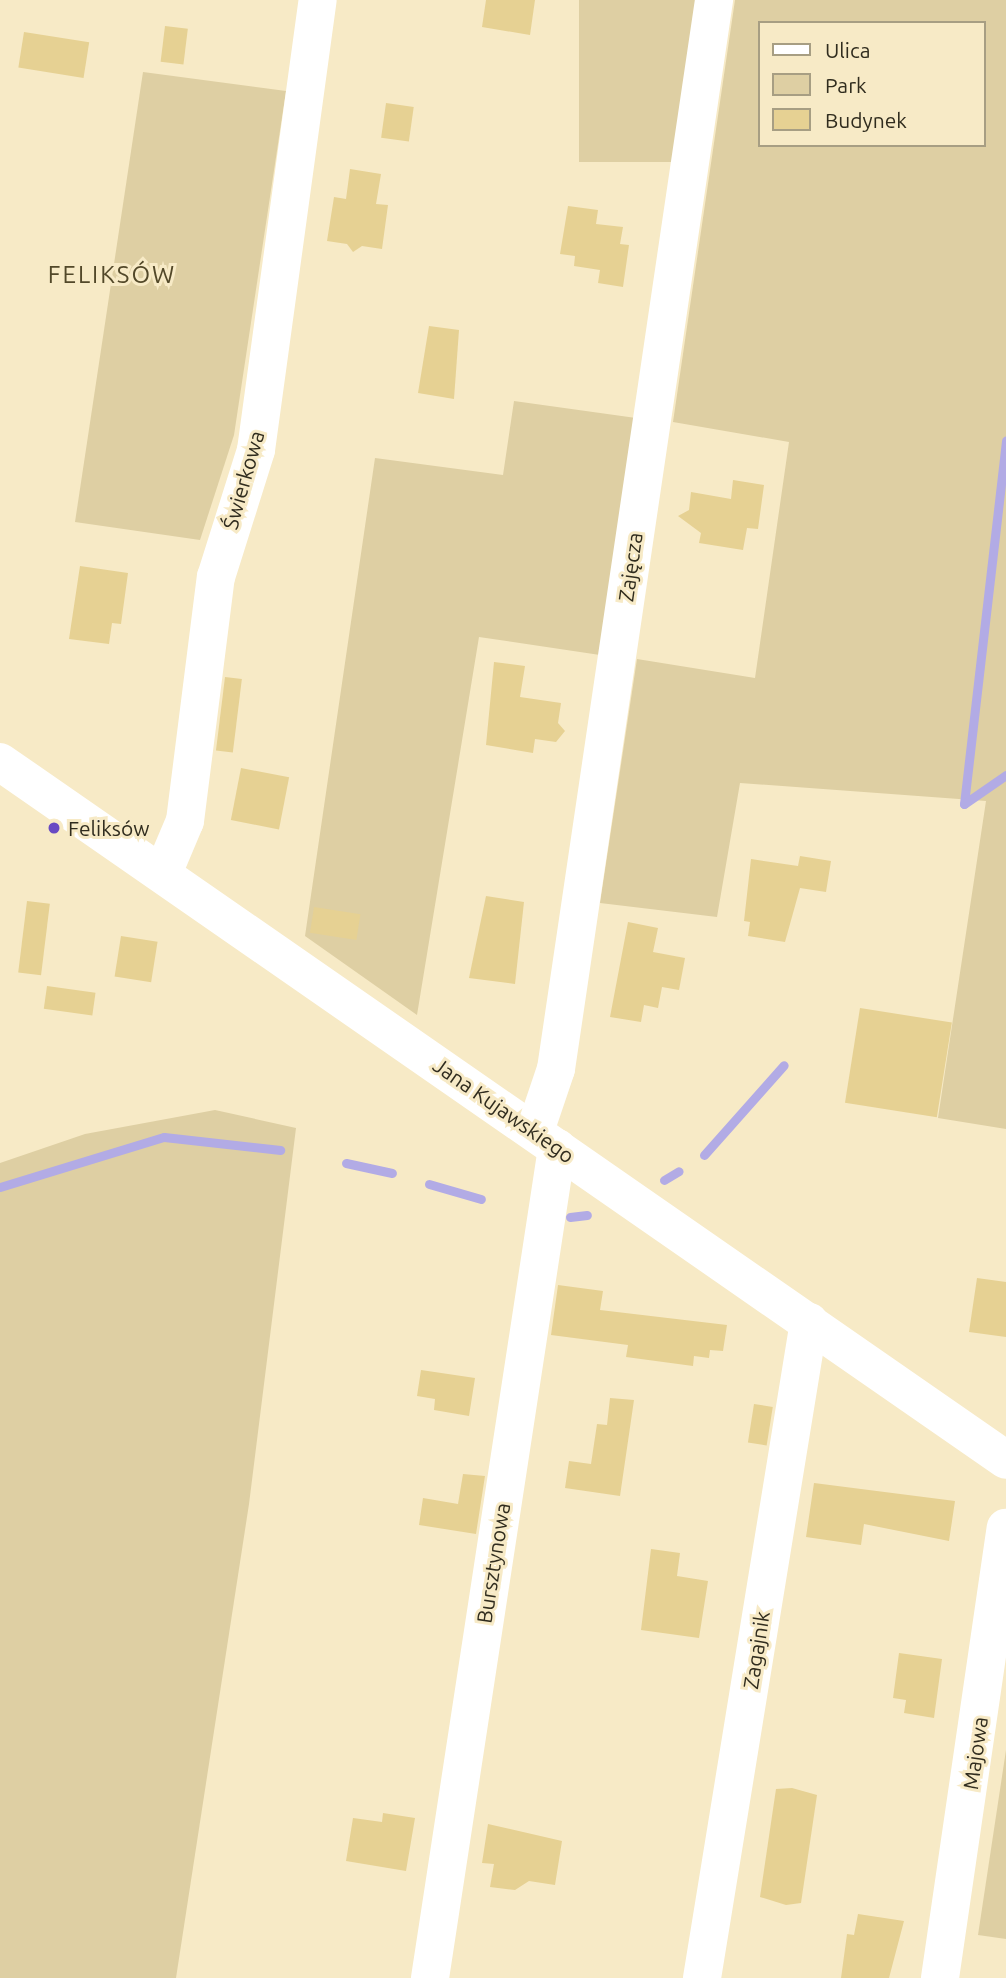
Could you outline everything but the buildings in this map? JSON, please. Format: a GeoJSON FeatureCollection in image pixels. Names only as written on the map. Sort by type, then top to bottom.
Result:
{"type":"FeatureCollection","features":[{"type":"Feature","properties":{"kind":"street","name":"Świerkowa"},"geometry":{"type":"LineString","coordinates":[[163,873],[185,821],[216,577],[256,450],[318,0]]}},
{"type":"Feature","properties":{"kind":"street","name":"Zajęcza"},"geometry":{"type":"LineString","coordinates":[[546,1139],[714,0]]}},
{"type":"Feature","properties":{"kind":"street","name":"Jana Kujawskiego"},"geometry":{"type":"LineString","coordinates":[[0,762],[1006,1460]]}},
{"type":"Feature","properties":{"kind":"street","name":"Bursztynowa"},"geometry":{"type":"LineString","coordinates":[[430,1978],[546,1139]]}},
{"type":"Feature","properties":{"kind":"street","name":"Zagajnik"},"geometry":{"type":"LineString","coordinates":[[702,1978],[809,1322]]}},
{"type":"Feature","properties":{"kind":"street","name":"Majowa"},"geometry":{"type":"LineString","coordinates":[[940,1978],[1006,1528]]}},
{"type":"Feature","properties":{"kind":"green space"},"geometry":{"type":"Polygon","coordinates":[[[579,0],[699,0],[699,162],[579,162],[579,0]]]}},
{"type":"Feature","properties":{"kind":"green space"},"geometry":{"type":"Polygon","coordinates":[[[735,0],[1006,0],[1006,1129],[938,1118],[986,801],[740,783],[717,917],[600,903],[637,659],[755,678],[789,442],[673,422],[735,0]]]}},
{"type":"Feature","properties":{"kind":"green space"},"geometry":{"type":"Polygon","coordinates":[[[143,72],[286,91],[234,435],[200,540],[75,522],[143,72]]]}},
{"type":"Feature","properties":{"kind":"green space"},"geometry":{"type":"Polygon","coordinates":[[[514,401],[636,418],[600,655],[479,637],[417,1015],[305,936],[375,458],[503,475],[514,401]]]}},
{"type":"Feature","properties":{"kind":"green space"},"geometry":{"type":"Polygon","coordinates":[[[215,1110],[296,1128],[249,1504],[176,1978],[0,1978],[0,1163],[85,1134],[215,1110]]]}},
{"type":"Feature","properties":{"kind":"green space"},"geometry":{"type":"Polygon","coordinates":[[[1006,1750],[1006,1939],[978,1935],[1006,1750]]]}},
{"type":"Feature","properties":{"kind":"waterway"},"geometry":{"type":"LineString","coordinates":[[964,804],[1006,440]]}},
{"type":"Feature","properties":{"kind":"waterway"},"geometry":{"type":"LineString","coordinates":[[964,804],[1006,775]]}},
{"type":"Feature","properties":{"kind":"waterway"},"geometry":{"type":"LineString","coordinates":[[704,1155],[784,1065]]}},
{"type":"Feature","properties":{"kind":"waterway"},"geometry":{"type":"LineString","coordinates":[[0,1187],[164,1137],[280,1150]]}},
{"type":"Feature","properties":{"kind":"waterway"},"geometry":{"type":"LineString","coordinates":[[346,1163],[392,1173]]}},
{"type":"Feature","properties":{"kind":"waterway"},"geometry":{"type":"LineString","coordinates":[[664,1180],[679,1171]]}},
{"type":"Feature","properties":{"kind":"waterway"},"geometry":{"type":"LineString","coordinates":[[429,1184],[481,1199]]}},
{"type":"Feature","properties":{"kind":"waterway"},"geometry":{"type":"LineString","coordinates":[[570,1217],[587,1215]]}},
{"type":"Feature","properties":{"kind":"place","name":"Feliksów"},"geometry":{"type":"Point","coordinates":[54,828]}},
{"type":"Feature","properties":{"kind":"district","name":"FELIKSÓW"},"geometry":{"type":"Point","coordinates":[112,275]}}]}
